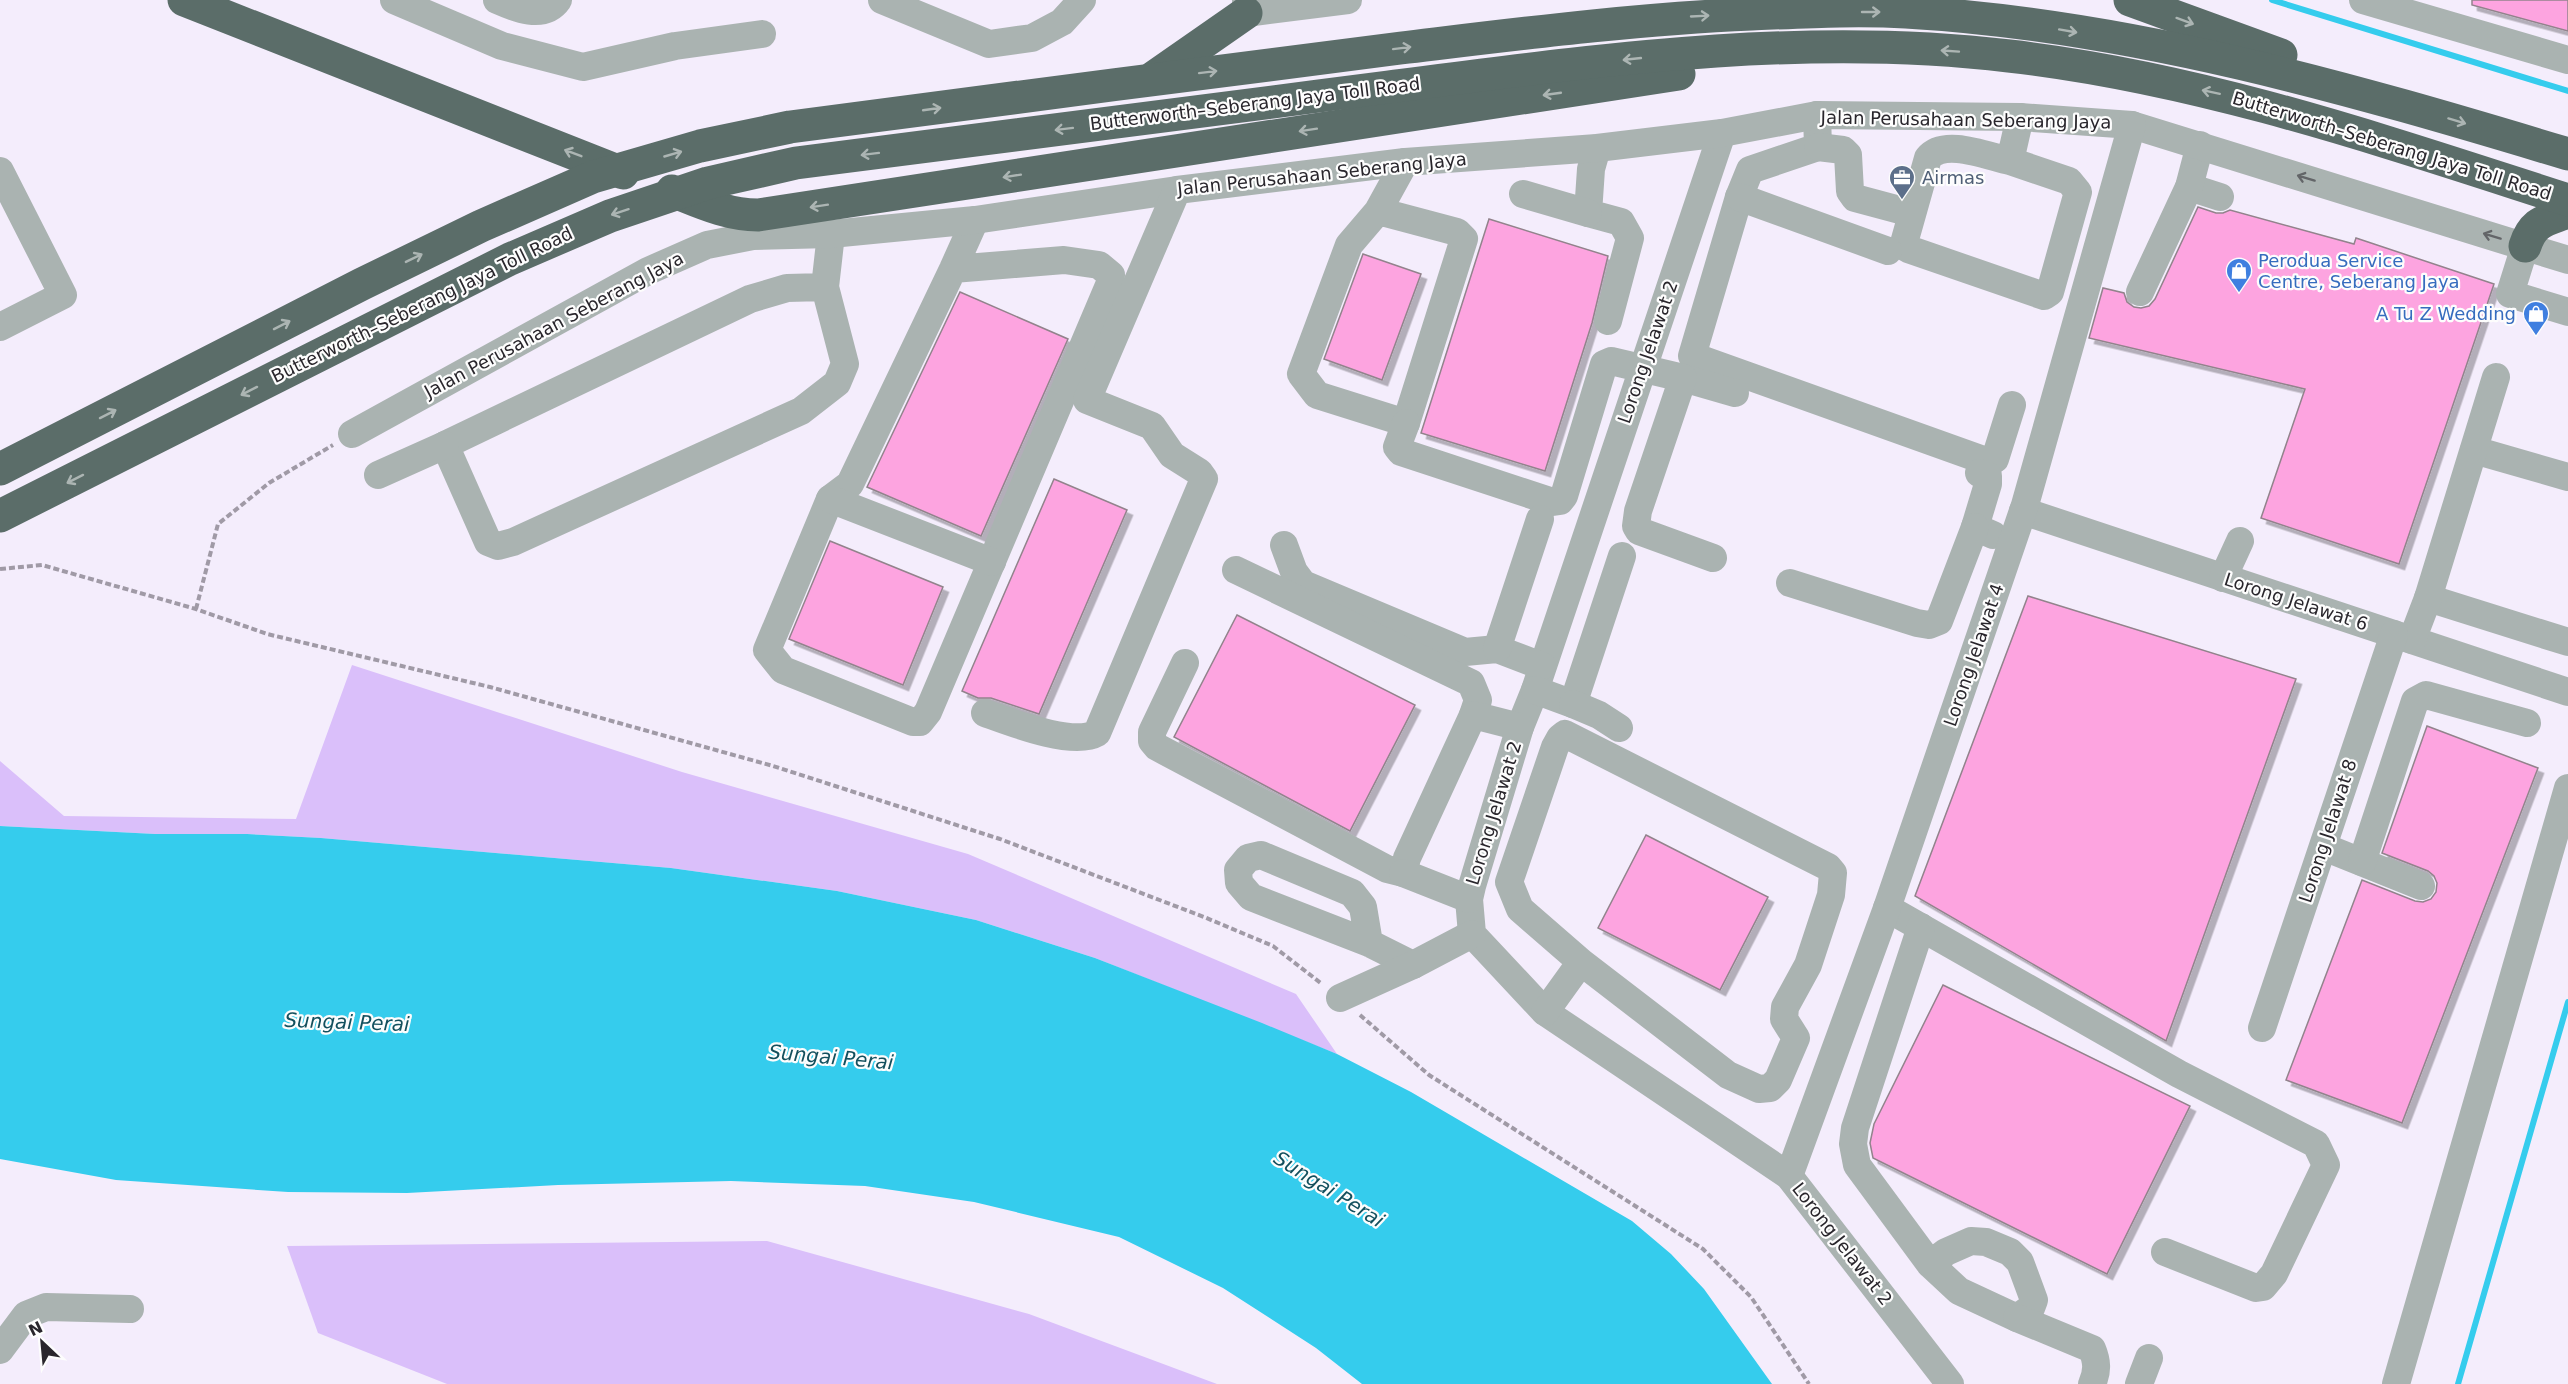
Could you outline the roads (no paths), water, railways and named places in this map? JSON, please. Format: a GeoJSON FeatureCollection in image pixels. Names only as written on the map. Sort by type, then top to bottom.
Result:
{"type":"FeatureCollection","features":[{"type":"Feature","properties":{"kind":"highway"},"geometry":{"type":"LineString","coordinates":[[184,0],[526,136],[721,210],[741,215],[758,215],[1644,80],[1816,46]]}},
{"type":"Feature","properties":{"kind":"highway"},"geometry":{"type":"LineString","coordinates":[[1749,0],[1812,11]]}},
{"type":"Feature","properties":{"kind":"highway"},"geometry":{"type":"LineString","coordinates":[[2130,0],[2285,56],[2401,104]]}},
{"type":"Feature","properties":{"kind":"highway"},"geometry":{"type":"LineString","coordinates":[[1150,80],[1246,6]]}},
{"type":"Feature","properties":{"kind":"highway","name":"Butterworth–Seberang Jaya Toll Road"},"geometry":{"type":"LineString","coordinates":[[0,469],[362,284],[481,226],[593,177],[700,146],[790,128],[1524,33],[1685,17],[1812,11],[1903,12],[2010,21],[2187,51],[2401,104],[2568,154]]}},
{"type":"Feature","properties":{"kind":"highway","name":"Butterworth–Seberang Jaya Toll Road"},"geometry":{"type":"LineString","coordinates":[[0,516],[510,259],[610,216],[708,183],[796,163],[1514,71],[1692,53],[1816,46],[1902,47],[2008,56],[2119,72],[2223,94],[2341,127],[2568,200]]}},
{"type":"Feature","properties":{"kind":"highway"},"geometry":{"type":"LineString","coordinates":[[2525,246],[2529,231],[2534,226],[2568,212]]}},
{"type":"Feature","properties":{"kind":"street"},"geometry":{"type":"LineString","coordinates":[[394,0],[502,46],[583,67],[675,46],[762,34]]}},
{"type":"Feature","properties":{"kind":"street"},"geometry":{"type":"LineString","coordinates":[[497,0],[517,9],[543,11],[558,0]]}},
{"type":"Feature","properties":{"kind":"street"},"geometry":{"type":"LineString","coordinates":[[882,0],[989,44],[1032,38],[1062,22],[1082,0]]}},
{"type":"Feature","properties":{"kind":"street"},"geometry":{"type":"LineString","coordinates":[[1246,6],[1348,0]]}},
{"type":"Feature","properties":{"kind":"street"},"geometry":{"type":"LineString","coordinates":[[2363,0],[2568,60]]}},
{"type":"Feature","properties":{"kind":"street"},"geometry":{"type":"LineString","coordinates":[[1817,115],[1818,147]]}},
{"type":"Feature","properties":{"kind":"street","name":"Jalan Perusahaan Seberang Jaya"},"geometry":{"type":"LineString","coordinates":[[351,434],[648,271],[707,245],[753,236],[831,234],[975,219],[1177,190],[1406,162],[1597,148],[1722,133],[1817,115],[2020,117],[2132,125],[2568,260]]}},
{"type":"Feature","properties":{"kind":"street"},"geometry":{"type":"LineString","coordinates":[[2010,161],[2020,117]]}},
{"type":"Feature","properties":{"kind":"street","name":"Lorong Jelawat 4"},"geometry":{"type":"LineString","coordinates":[[1789,1176],[1887,908],[2023,512],[2132,125]]}},
{"type":"Feature","properties":{"kind":"street","name":"Lorong Jelawat 2"},"geometry":{"type":"LineString","coordinates":[[1722,133],[1539,678],[1520,727],[1469,899],[1472,934],[1545,1012],[1789,1176],[1950,1384]]}},
{"type":"Feature","properties":{"kind":"street"},"geometry":{"type":"LineString","coordinates":[[2140,292],[2189,187],[2200,145]]}},
{"type":"Feature","properties":{"kind":"street"},"geometry":{"type":"LineString","coordinates":[[1911,213],[1855,198],[1850,191],[1848,155],[1843,150],[1818,147],[1750,170],[1739,197],[1692,356],[1986,461],[1995,459],[2012,405]]}},
{"type":"Feature","properties":{"kind":"street"},"geometry":{"type":"LineString","coordinates":[[1946,147],[2010,161],[2069,181],[2078,192],[2050,292],[2044,296],[1908,249],[1904,243],[1928,158],[1933,151],[1946,147]]}},
{"type":"Feature","properties":{"kind":"street"},"geometry":{"type":"LineString","coordinates":[[1588,213],[1591,169],[1597,148]]}},
{"type":"Feature","properties":{"kind":"street"},"geometry":{"type":"LineString","coordinates":[[1406,162],[1378,211],[1349,245],[1301,374],[1317,395],[1406,423]]}},
{"type":"Feature","properties":{"kind":"street"},"geometry":{"type":"LineString","coordinates":[[0,171],[63,295],[0,327]]}},
{"type":"Feature","properties":{"kind":"street"},"geometry":{"type":"LineString","coordinates":[[2189,187],[2220,197]]}},
{"type":"Feature","properties":{"kind":"street"},"geometry":{"type":"LineString","coordinates":[[985,713],[1034,730],[1083,738],[1097,733],[1204,479],[1199,472],[1172,455],[1152,426],[1087,400],[1177,190]]}},
{"type":"Feature","properties":{"kind":"street"},"geometry":{"type":"LineString","coordinates":[[1523,194],[1621,222],[1630,238],[1608,321]]}},
{"type":"Feature","properties":{"kind":"street"},"geometry":{"type":"LineString","coordinates":[[1739,197],[1888,251]]}},
{"type":"Feature","properties":{"kind":"street"},"geometry":{"type":"LineString","coordinates":[[1378,211],[1457,232],[1464,239],[1397,447],[1401,452],[1553,502],[1560,501],[1564,496],[1604,363],[1611,361],[1643,368],[1735,393]]}},
{"type":"Feature","properties":{"kind":"street"},"geometry":{"type":"LineString","coordinates":[[953,270],[1065,260],[1100,265],[1111,275],[1110,283],[992,562],[928,712],[920,723],[783,670],[766,650],[830,499],[850,484],[953,270],[964,250],[975,219]]}},
{"type":"Feature","properties":{"kind":"street"},"geometry":{"type":"LineString","coordinates":[[445,445],[488,542],[498,546],[513,542],[801,411],[837,383],[844,364],[825,287],[831,234]]}},
{"type":"Feature","properties":{"kind":"street"},"geometry":{"type":"LineString","coordinates":[[2525,246],[2510,294],[2568,312]]}},
{"type":"Feature","properties":{"kind":"street"},"geometry":{"type":"LineString","coordinates":[[378,475],[750,299],[787,288],[825,287]]}},
{"type":"Feature","properties":{"kind":"street","name":"Lorong Jelawat 8"},"geometry":{"type":"LineString","coordinates":[[2262,1029],[2324,847],[2403,637],[2428,598],[2496,377]]}},
{"type":"Feature","properties":{"kind":"street"},"geometry":{"type":"LineString","coordinates":[[1683,378],[1638,512],[1636,526],[1639,531],[1713,558]]}},
{"type":"Feature","properties":{"kind":"street"},"geometry":{"type":"LineString","coordinates":[[2474,450],[2568,477]]}},
{"type":"Feature","properties":{"kind":"street"},"geometry":{"type":"LineString","coordinates":[[1790,583],[1917,623],[1929,625],[1939,621],[1975,527],[1988,484],[1988,476],[1980,473]]}},
{"type":"Feature","properties":{"kind":"street"},"geometry":{"type":"LineString","coordinates":[[830,499],[992,562]]}},
{"type":"Feature","properties":{"kind":"street","name":"Lorong Jelawat 6"},"geometry":{"type":"LineString","coordinates":[[2023,512],[2568,692]]}},
{"type":"Feature","properties":{"kind":"street"},"geometry":{"type":"LineString","coordinates":[[1497,649],[1540,519]]}},
{"type":"Feature","properties":{"kind":"street"},"geometry":{"type":"LineString","coordinates":[[1975,527],[2011,542]]}},
{"type":"Feature","properties":{"kind":"street"},"geometry":{"type":"LineString","coordinates":[[2223,578],[2240,541]]}},
{"type":"Feature","properties":{"kind":"street"},"geometry":{"type":"LineString","coordinates":[[1284,545],[1294,572],[1303,584],[1465,652],[1497,649],[1573,704],[1599,715],[1619,728]]}},
{"type":"Feature","properties":{"kind":"street"},"geometry":{"type":"LineString","coordinates":[[1573,704],[1622,556]]}},
{"type":"Feature","properties":{"kind":"street"},"geometry":{"type":"LineString","coordinates":[[1236,570],[1471,683],[1478,700],[1473,715],[1407,858],[1403,873]]}},
{"type":"Feature","properties":{"kind":"street"},"geometry":{"type":"LineString","coordinates":[[2428,598],[2568,642]]}},
{"type":"Feature","properties":{"kind":"street"},"geometry":{"type":"LineString","coordinates":[[1185,663],[1152,732],[1152,741],[1157,747],[1387,869],[1469,899]]}},
{"type":"Feature","properties":{"kind":"street"},"geometry":{"type":"LineString","coordinates":[[2362,862],[2415,701],[2426,695],[2527,723]]}},
{"type":"Feature","properties":{"kind":"street"},"geometry":{"type":"LineString","coordinates":[[1473,715],[1520,727]]}},
{"type":"Feature","properties":{"kind":"street"},"geometry":{"type":"LineString","coordinates":[[1565,734],[1828,867],[1833,873],[1831,895],[1808,965],[1785,1007],[1784,1019],[1796,1038],[1778,1080],[1770,1088],[1759,1089],[1728,1075],[1581,962],[1520,909],[1509,882],[1556,747],[1560,738],[1565,734]]}},
{"type":"Feature","properties":{"kind":"street"},"geometry":{"type":"LineString","coordinates":[[2396,1384],[2568,788]]}},
{"type":"Feature","properties":{"kind":"street"},"geometry":{"type":"LineString","coordinates":[[2324,847],[2421,886]]}},
{"type":"Feature","properties":{"kind":"street"},"geometry":{"type":"LineString","coordinates":[[1887,908],[2179,1074],[2316,1144],[2326,1166],[2274,1274],[2264,1287],[2256,1288],[2165,1252]]}},
{"type":"Feature","properties":{"kind":"street"},"geometry":{"type":"LineString","coordinates":[[1921,927],[1855,1128],[1853,1144],[1857,1165],[1930,1264],[1959,1291],[2017,1318],[2092,1348],[2097,1360],[2096,1376],[2092,1384]]}},
{"type":"Feature","properties":{"kind":"street"},"geometry":{"type":"LineString","coordinates":[[1340,998],[1413,965],[1472,934]]}},
{"type":"Feature","properties":{"kind":"street"},"geometry":{"type":"LineString","coordinates":[[1369,943],[1413,965]]}},
{"type":"Feature","properties":{"kind":"street"},"geometry":{"type":"LineString","coordinates":[[1545,1012],[1581,962]]}},
{"type":"Feature","properties":{"kind":"street"},"geometry":{"type":"LineString","coordinates":[[1930,1264],[1946,1252],[1971,1241],[1986,1242],[2010,1251],[2020,1262],[2034,1300],[2031,1308],[2017,1318]]}},
{"type":"Feature","properties":{"kind":"street"},"geometry":{"type":"LineString","coordinates":[[0,1350],[26,1315],[46,1307],[130,1309]]}},
{"type":"Feature","properties":{"kind":"water","name":"Sungai Perai"},"geometry":{"type":"Polygon","coordinates":[[[0,826],[155,834],[247,834],[321,838],[671,868],[837,891],[976,920],[1095,958],[1262,1023],[1337,1054],[1411,1092],[1632,1221],[1671,1254],[1704,1289],[1772,1384],[1362,1384],[1316,1348],[1223,1288],[1119,1237],[974,1202],[865,1186],[731,1181],[558,1185],[407,1193],[288,1192],[116,1180],[0,1159],[0,826]]]}},
{"type":"Feature","properties":{"kind":"waterway"},"geometry":{"type":"LineString","coordinates":[[2272,0],[2568,91]]}},
{"type":"Feature","properties":{"kind":"waterway"},"geometry":{"type":"LineString","coordinates":[[2458,1384],[2568,1002]]}},
{"type":"Feature","properties":{"kind":"place","name":"Airmas"},"geometry":{"type":"Point","coordinates":[1902,201]}},
{"type":"Feature","properties":{"kind":"place","name":"Perodua Service Centre, Seberang Jaya"},"geometry":{"type":"Point","coordinates":[2239,294]}},
{"type":"Feature","properties":{"kind":"place","name":"A Tu Z Wedding"},"geometry":{"type":"Point","coordinates":[2536,337]}}]}
